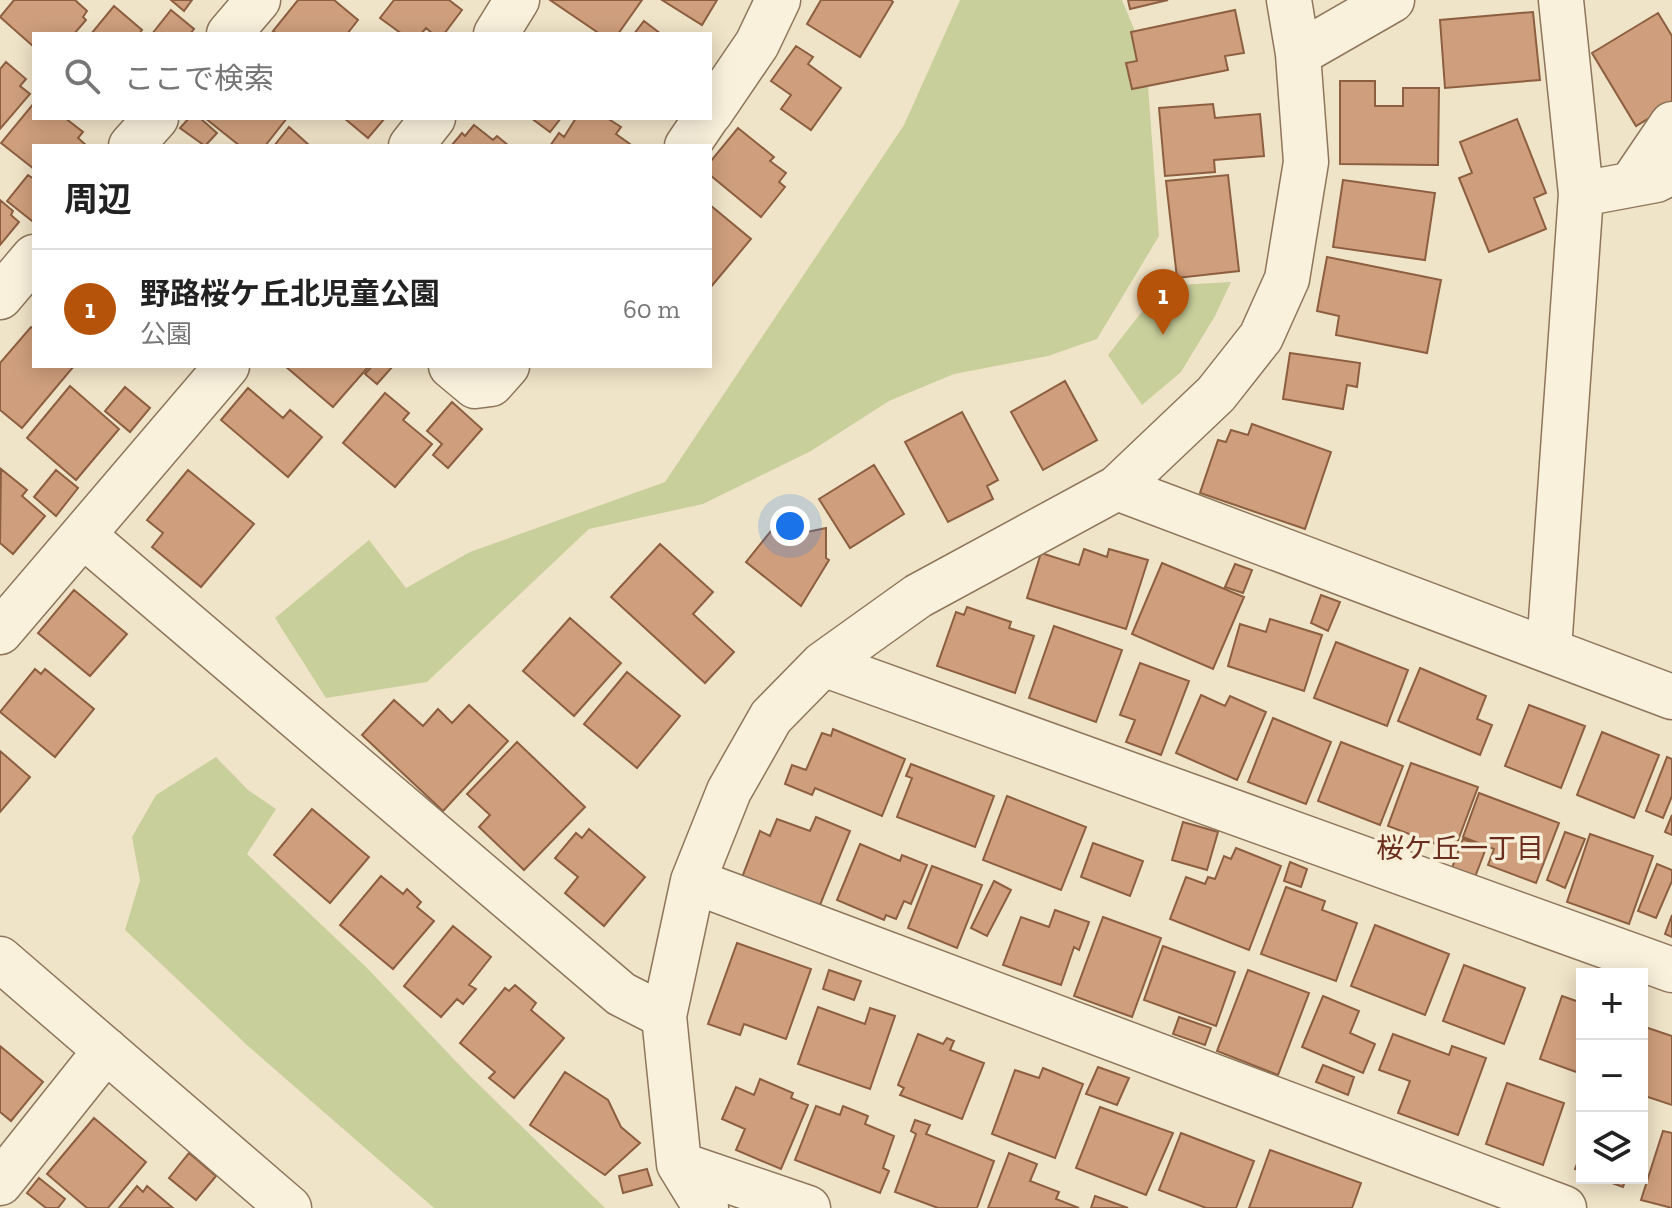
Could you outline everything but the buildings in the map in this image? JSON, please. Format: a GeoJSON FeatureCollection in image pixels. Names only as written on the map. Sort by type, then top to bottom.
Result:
{"type":"FeatureCollection","features":[{"type":"Feature","properties":{"kind":"street"},"geometry":{"type":"LineString","coordinates":[[231,32],[258,0]]}},
{"type":"Feature","properties":{"kind":"street"},"geometry":{"type":"LineString","coordinates":[[497,32],[517,0]]}},
{"type":"Feature","properties":{"kind":"street"},"geometry":{"type":"LineString","coordinates":[[712,110],[757,44],[778,0]]}},
{"type":"Feature","properties":{"kind":"street"},"geometry":{"type":"LineString","coordinates":[[706,1208],[679,1164],[664,1016],[693,881],[729,791],[771,717],[823,664],[918,596],[1117,488],[1216,394],[1261,337],[1287,279],[1306,162],[1298,54],[1289,0]]}},
{"type":"Feature","properties":{"kind":"street"},"geometry":{"type":"LineString","coordinates":[[1298,54],[1392,0]]}},
{"type":"Feature","properties":{"kind":"street"},"geometry":{"type":"LineString","coordinates":[[1549,649],[1581,194],[1561,0]]}},
{"type":"Feature","properties":{"kind":"street"},"geometry":{"type":"LineString","coordinates":[[133,144],[154,120]]}},
{"type":"Feature","properties":{"kind":"street"},"geometry":{"type":"LineString","coordinates":[[413,144],[431,120]]}},
{"type":"Feature","properties":{"kind":"street"},"geometry":{"type":"LineString","coordinates":[[688,144],[705,120]]}},
{"type":"Feature","properties":{"kind":"street"},"geometry":{"type":"LineString","coordinates":[[1581,194],[1652,178],[1672,124]]}},
{"type":"Feature","properties":{"kind":"street"},"geometry":{"type":"LineString","coordinates":[[0,297],[32,259]]}},
{"type":"Feature","properties":{"kind":"street"},"geometry":{"type":"LineString","coordinates":[[0,632],[225,368]]}},
{"type":"Feature","properties":{"kind":"street"},"geometry":{"type":"LineString","coordinates":[[453,368],[475,386],[491,384],[505,368]]}},
{"type":"Feature","properties":{"kind":"street"},"geometry":{"type":"LineString","coordinates":[[1117,488],[1672,697]]}},
{"type":"Feature","properties":{"kind":"street"},"geometry":{"type":"LineString","coordinates":[[83,535],[621,994],[664,1016]]}},
{"type":"Feature","properties":{"kind":"street"},"geometry":{"type":"LineString","coordinates":[[823,664],[1672,970]]}},
{"type":"Feature","properties":{"kind":"street"},"geometry":{"type":"LineString","coordinates":[[693,881],[1564,1208]]}},
{"type":"Feature","properties":{"kind":"street"},"geometry":{"type":"LineString","coordinates":[[0,959],[106,1050],[271,1203]]}},
{"type":"Feature","properties":{"kind":"street"},"geometry":{"type":"LineString","coordinates":[[0,1183],[106,1050]]}},
{"type":"Feature","properties":{"kind":"street"},"geometry":{"type":"LineString","coordinates":[[679,1164],[808,1208]]}},
{"type":"Feature","properties":{"kind":"green space"},"geometry":{"type":"Polygon","coordinates":[[[960,0],[1122,0],[1146,58],[1159,236],[1097,339],[1048,356],[954,374],[889,401],[811,451],[703,504],[589,529],[427,682],[326,698],[275,618],[369,540],[406,588],[470,552],[665,482],[904,125],[960,0]]]}},
{"type":"Feature","properties":{"kind":"green space"},"geometry":{"type":"Polygon","coordinates":[[[1231,282],[1215,316],[1181,372],[1142,405],[1108,355],[1162,286],[1231,282]]]}},
{"type":"Feature","properties":{"kind":"green space"},"geometry":{"type":"Polygon","coordinates":[[[216,757],[248,790],[276,809],[247,854],[367,968],[468,1074],[605,1208],[434,1208],[248,1046],[125,930],[140,880],[132,837],[156,795],[216,757]]]}},
{"type":"Feature","properties":{"kind":"place","name":"野路桜ケ丘北児童公園"},"geometry":{"type":"Point","coordinates":[1163,335]}},
{"type":"Feature","properties":{"kind":"district","name":"桜ケ丘一丁目"},"geometry":{"type":"Point","coordinates":[1460,848]}}]}
